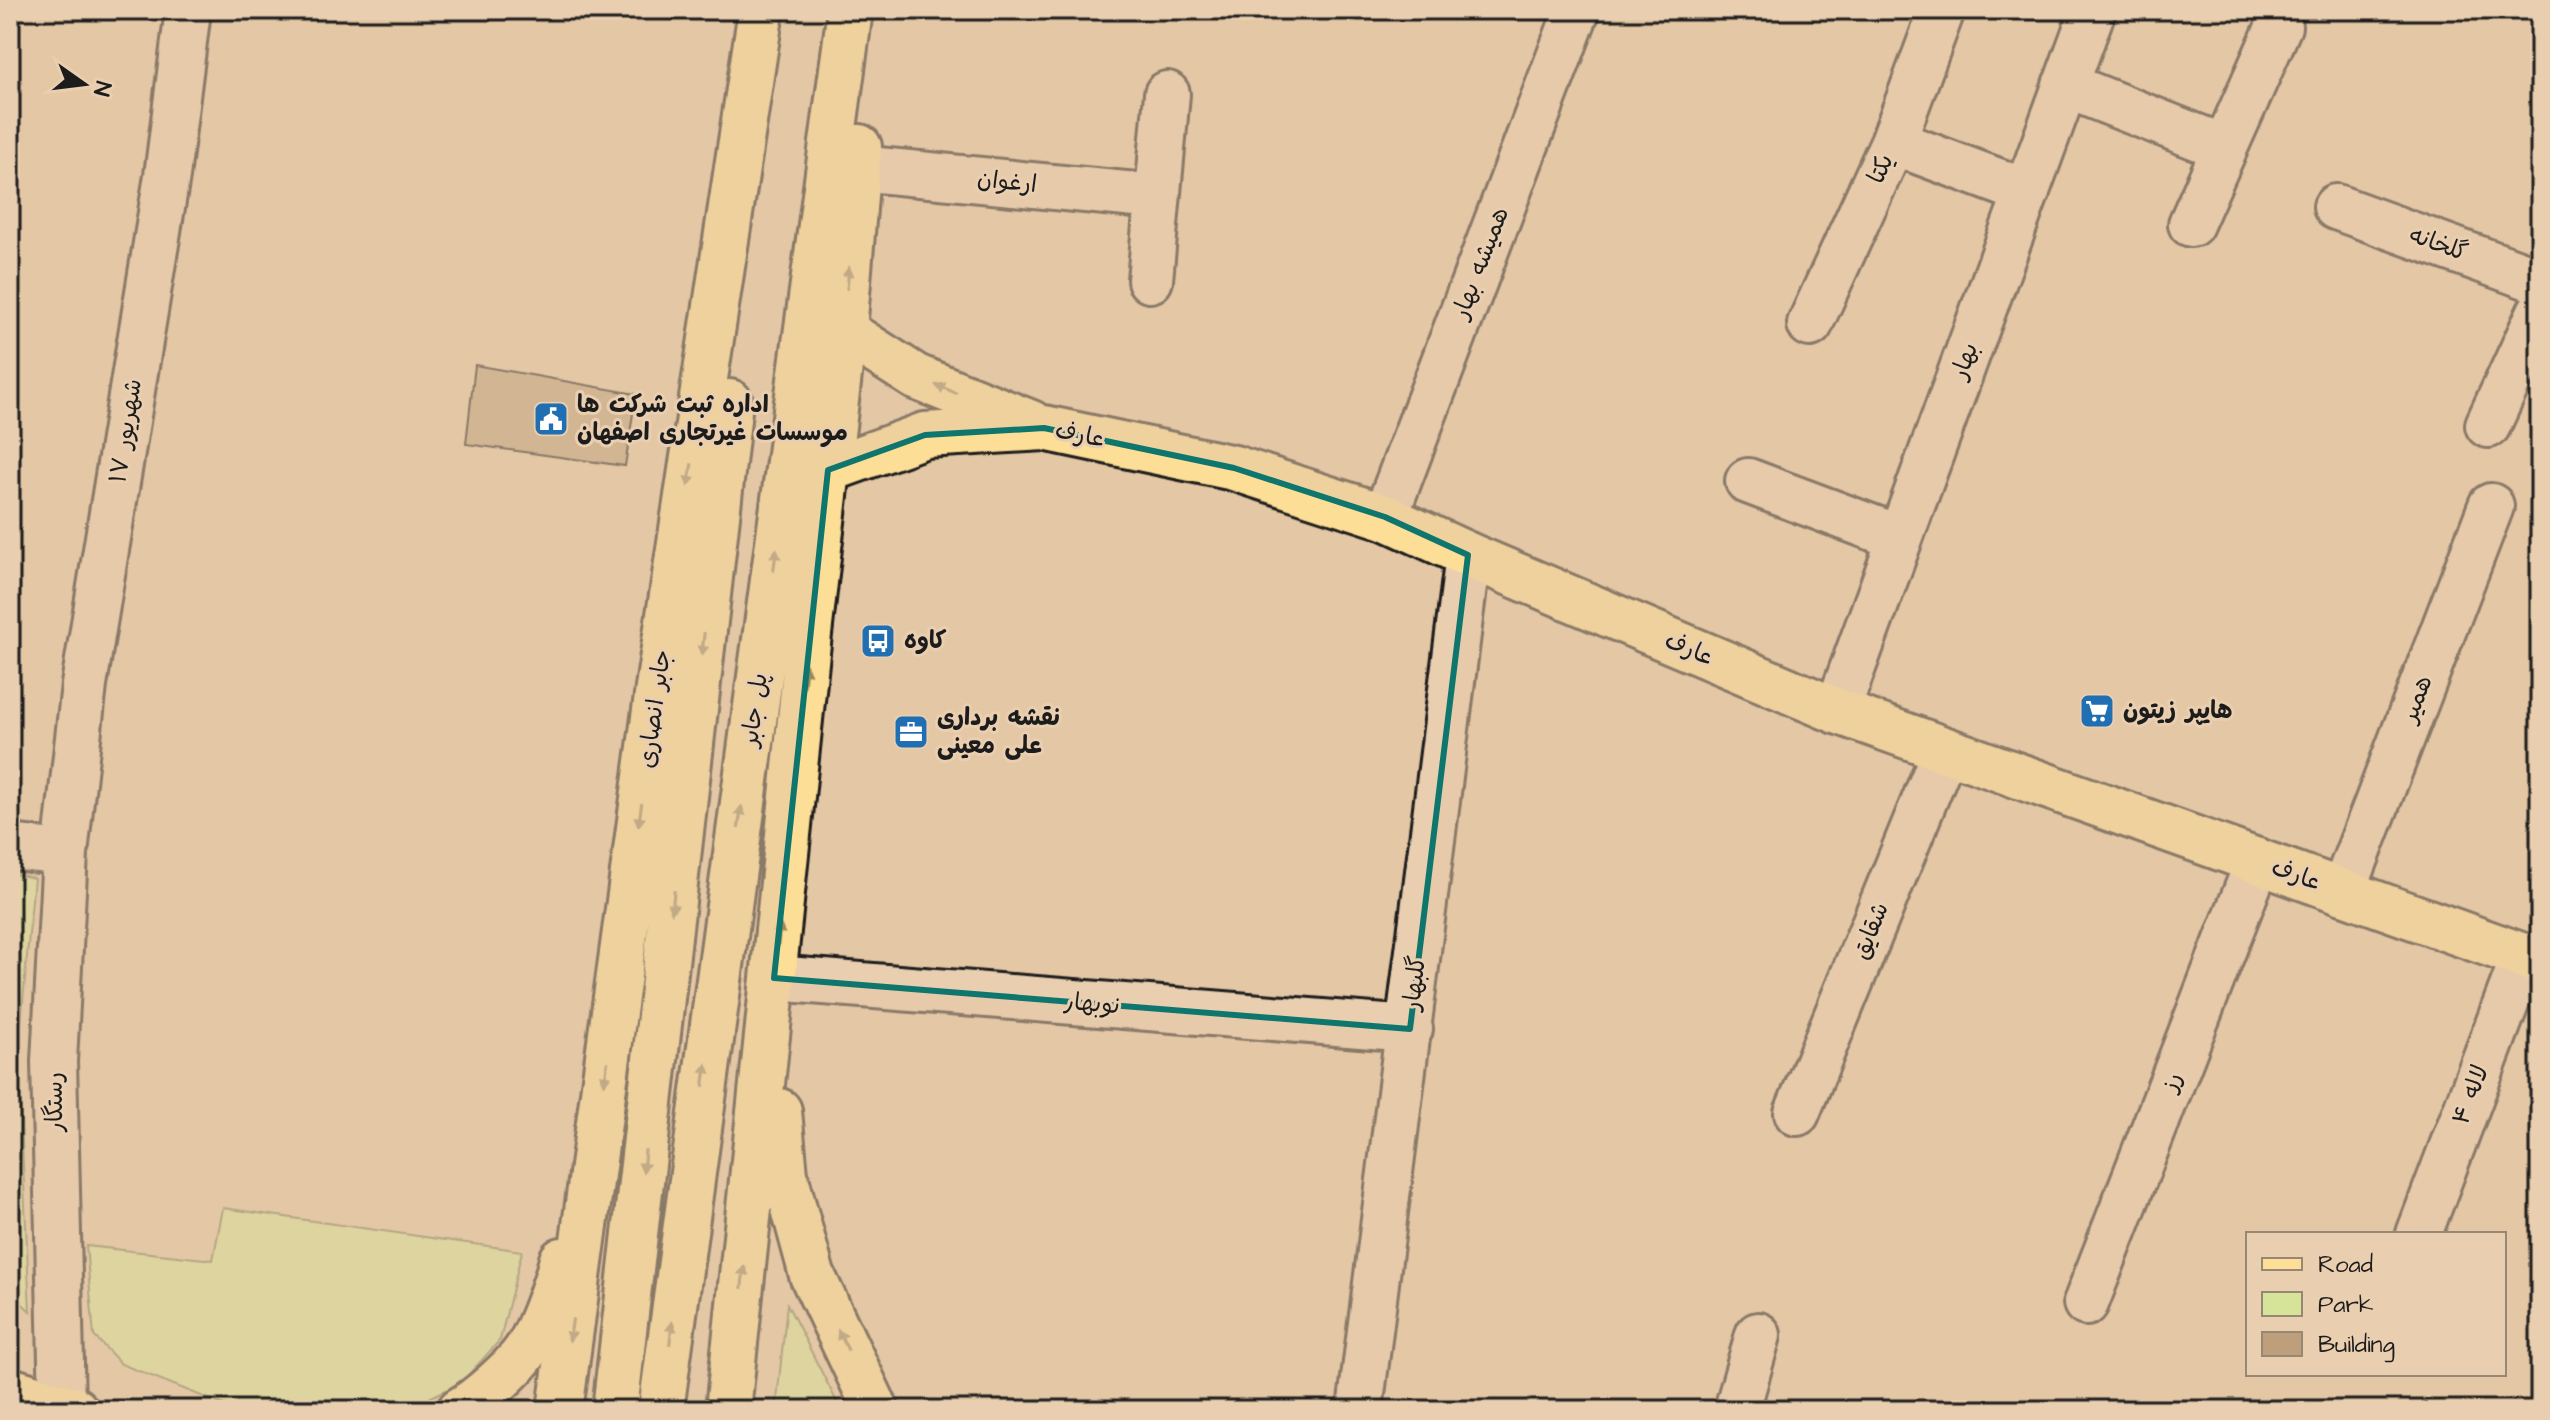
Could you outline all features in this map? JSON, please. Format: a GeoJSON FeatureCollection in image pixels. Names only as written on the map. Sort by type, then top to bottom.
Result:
{"type":"FeatureCollection","features":[{"type":"Feature","properties":{"kind":"main road","name":"جابر انصاری"},"geometry":{"type":"LineString","coordinates":[[560,1410],[663,653],[761,10]]}},
{"type":"Feature","properties":{"kind":"main road"},"geometry":{"type":"LineString","coordinates":[[615,1410],[774,10]]}},
{"type":"Feature","properties":{"kind":"main road","name":"پل جابر"},"geometry":{"type":"LineString","coordinates":[[661,1410],[850,10]]}},
{"type":"Feature","properties":{"kind":"main road"},"geometry":{"type":"LineString","coordinates":[[728,1410],[844,331],[869,10]]}},
{"type":"Feature","properties":{"kind":"main road"},"geometry":{"type":"LineString","coordinates":[[844,331],[916,377],[1044,428]]}},
{"type":"Feature","properties":{"kind":"main road","name":"عارف"},"geometry":{"type":"LineString","coordinates":[[828,470],[925,435],[1044,428],[1234,468],[1385,517],[1837,711],[2532,959]]}},
{"type":"Feature","properties":{"kind":"main road"},"geometry":{"type":"LineString","coordinates":[[772,999],[785,1175],[812,1275],[876,1410]]}},
{"type":"Feature","properties":{"kind":"main road"},"geometry":{"type":"LineString","coordinates":[[460,1410],[473,1403],[526,1352],[554,1288],[597,1138]]}},
{"type":"Feature","properties":{"kind":"main road"},"geometry":{"type":"LineString","coordinates":[[11,1386],[68,1408]]}},
{"type":"Feature","properties":{"kind":"street","name":"۱۷ شهریور"},"geometry":{"type":"LineString","coordinates":[[65,853],[84,685],[167,176],[188,10]]}},
{"type":"Feature","properties":{"kind":"street","name":"همیشه بهار"},"geometry":{"type":"LineString","coordinates":[[1385,517],[1577,10]]}},
{"type":"Feature","properties":{"kind":"street","name":"یکتا"},"geometry":{"type":"LineString","coordinates":[[1810,324],[1893,142],[1942,10]]}},
{"type":"Feature","properties":{"kind":"street","name":"بهار"},"geometry":{"type":"LineString","coordinates":[[1837,711],[2093,10]]}},
{"type":"Feature","properties":{"kind":"street"},"geometry":{"type":"LineString","coordinates":[[2191,224],[2279,26]]}},
{"type":"Feature","properties":{"kind":"street"},"geometry":{"type":"LineString","coordinates":[[2065,85],[2225,148]]}},
{"type":"Feature","properties":{"kind":"street"},"geometry":{"type":"LineString","coordinates":[[1150,280],[1167,94]]}},
{"type":"Feature","properties":{"kind":"street"},"geometry":{"type":"LineString","coordinates":[[1893,142],[2027,192]]}},
{"type":"Feature","properties":{"kind":"street","name":"ارغوان"},"geometry":{"type":"LineString","coordinates":[[857,168],[1157,197]]}},
{"type":"Feature","properties":{"kind":"street","name":"گلخانه"},"geometry":{"type":"LineString","coordinates":[[2336,207],[2540,281]]}},
{"type":"Feature","properties":{"kind":"street"},"geometry":{"type":"LineString","coordinates":[[2488,425],[2540,312]]}},
{"type":"Feature","properties":{"kind":"street"},"geometry":{"type":"LineString","coordinates":[[1748,481],[1900,538]]}},
{"type":"Feature","properties":{"kind":"street","name":"همیر"},"geometry":{"type":"LineString","coordinates":[[2343,892],[2491,506]]}},
{"type":"Feature","properties":{"kind":"street","name":"گلبهار"},"geometry":{"type":"LineString","coordinates":[[1360,1410],[1468,555]]}},
{"type":"Feature","properties":{"kind":"street","name":"شقایق"},"geometry":{"type":"LineString","coordinates":[[1797,1113],[1945,750]]}},
{"type":"Feature","properties":{"kind":"street"},"geometry":{"type":"LineString","coordinates":[[10,847],[65,853]]}},
{"type":"Feature","properties":{"kind":"street","name":"رستگار"},"geometry":{"type":"LineString","coordinates":[[65,853],[54,1061],[68,1408]]}},
{"type":"Feature","properties":{"kind":"street","name":"رز"},"geometry":{"type":"LineString","coordinates":[[2086,1303],[2258,861]]}},
{"type":"Feature","properties":{"kind":"street","name":"لاله ۴"},"geometry":{"type":"LineString","coordinates":[[2420,1232],[2532,959]]}},
{"type":"Feature","properties":{"kind":"street","name":"نوبهار"},"geometry":{"type":"LineString","coordinates":[[772,999],[1410,1029]]}},
{"type":"Feature","properties":{"kind":"street"},"geometry":{"type":"LineString","coordinates":[[1737,1410],[1758,1335]]}},
{"type":"Feature","properties":{"kind":"highlighted area"},"geometry":{"type":"Polygon","coordinates":[[[1044,428],[1234,468],[1385,517],[1468,555],[1410,1029],[774,978],[828,470],[925,435],[1044,428]]]}},
{"type":"Feature","properties":{"kind":"green space"},"geometry":{"type":"Polygon","coordinates":[[[10,873],[34,878],[18,1057],[30,1311],[10,1292],[10,873]]]}},
{"type":"Feature","properties":{"kind":"green space"},"geometry":{"type":"Polygon","coordinates":[[[223,1208],[522,1251],[500,1340],[462,1382],[405,1410],[250,1410],[224,1405],[121,1364],[94,1336],[86,1246],[213,1260],[223,1208]]]}},
{"type":"Feature","properties":{"kind":"green space"},"geometry":{"type":"Polygon","coordinates":[[[787,1304],[841,1410],[776,1410],[787,1304]]]}},
{"type":"Feature","properties":{"kind":"building","name":"اداره ثبت شرکت ها موسسات غیرتجاری اصفهان"},"geometry":{"type":"Polygon","coordinates":[[[475,365],[636,394],[625,466],[466,444],[475,365]]]}},
{"type":"Feature","properties":{"kind":"place","name":"اداره ثبت شرکت ها موسسات غیرتجاری اصفهان"},"geometry":{"type":"Point","coordinates":[551,419]}},
{"type":"Feature","properties":{"kind":"place","name":"کاوه"},"geometry":{"type":"Point","coordinates":[878,641]}},
{"type":"Feature","properties":{"kind":"place","name":"هایپر زیتون"},"geometry":{"type":"Point","coordinates":[2097,711]}},
{"type":"Feature","properties":{"kind":"place","name":"نقشه برداری علی معینی"},"geometry":{"type":"Point","coordinates":[911,732]}}]}
